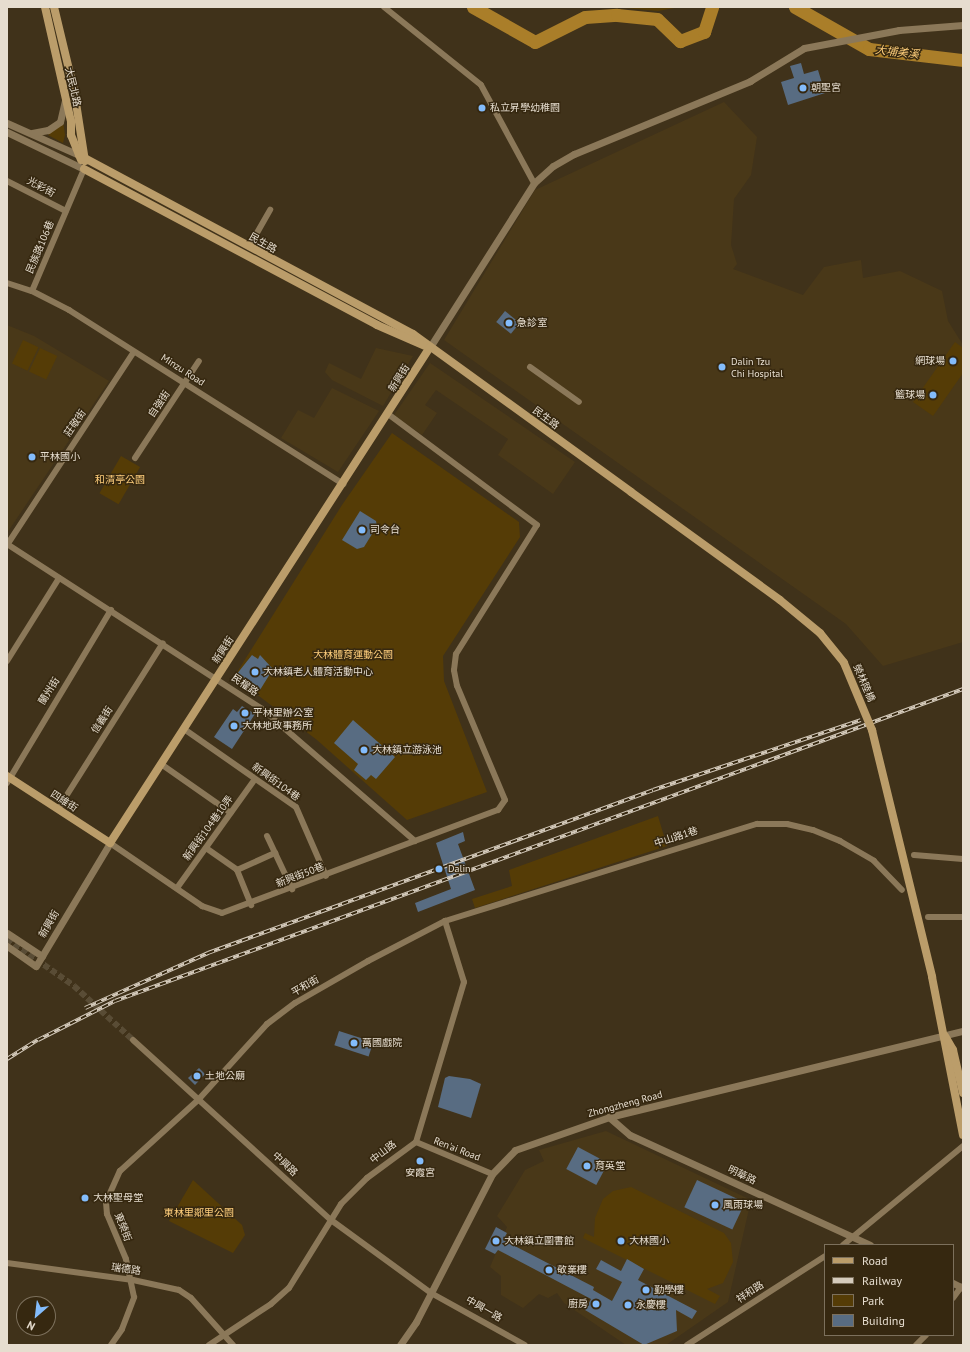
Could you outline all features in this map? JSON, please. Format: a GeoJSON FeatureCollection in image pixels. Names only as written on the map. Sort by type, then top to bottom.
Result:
{"type":"FeatureCollection","features":[{"type":"Feature","properties":{"kind":"main road","name":"大民北路"},"geometry":{"type":"LineString","coordinates":[[46,7],[65,96],[71,135],[82,157]]}},
{"type":"Feature","properties":{"kind":"main road","name":"大民北路"},"geometry":{"type":"LineString","coordinates":[[54,7],[74,90],[82,157]]}},
{"type":"Feature","properties":{"kind":"main road"},"geometry":{"type":"LineString","coordinates":[[82,157],[84,169]]}},
{"type":"Feature","properties":{"kind":"main road","name":"民生路"},"geometry":{"type":"LineString","coordinates":[[82,157],[413,334],[630,492]]}},
{"type":"Feature","properties":{"kind":"main road","name":"民生路"},"geometry":{"type":"LineString","coordinates":[[84,169],[383,328],[430,347]]}},
{"type":"Feature","properties":{"kind":"main road","name":"新興街"},"geometry":{"type":"LineString","coordinates":[[110,843],[430,347]]}},
{"type":"Feature","properties":{"kind":"main road","name":"榮林陸橋"},"geometry":{"type":"LineString","coordinates":[[630,492],[780,600],[820,633],[844,663],[858,690],[872,730],[945,1036]]}},
{"type":"Feature","properties":{"kind":"main road","name":"四維街"},"geometry":{"type":"LineString","coordinates":[[8,779],[58,808],[110,843]]}},
{"type":"Feature","properties":{"kind":"main road"},"geometry":{"type":"LineString","coordinates":[[945,1036],[953,1050],[963,1093]]}},
{"type":"Feature","properties":{"kind":"main road"},"geometry":{"type":"LineString","coordinates":[[945,1036],[945,1056],[963,1135]]}},
{"type":"Feature","properties":{"kind":"street"},"geometry":{"type":"LineString","coordinates":[[384,7],[481,85],[534,182]]}},
{"type":"Feature","properties":{"kind":"street"},"geometry":{"type":"LineString","coordinates":[[430,347],[534,182],[553,166],[574,154],[750,81],[804,48],[900,30],[963,25]]}},
{"type":"Feature","properties":{"kind":"street"},"geometry":{"type":"LineString","coordinates":[[30,133],[48,130],[60,122],[65,96]]}},
{"type":"Feature","properties":{"kind":"street"},"geometry":{"type":"LineString","coordinates":[[7,123],[82,157]]}},
{"type":"Feature","properties":{"kind":"street"},"geometry":{"type":"LineString","coordinates":[[7,132],[84,169]]}},
{"type":"Feature","properties":{"kind":"street","name":"民族路106巷"},"geometry":{"type":"LineString","coordinates":[[32,291],[84,169]]}},
{"type":"Feature","properties":{"kind":"street","name":"光彩街"},"geometry":{"type":"LineString","coordinates":[[7,181],[66,211]]}},
{"type":"Feature","properties":{"kind":"street"},"geometry":{"type":"LineString","coordinates":[[250,247],[270,210]]}},
{"type":"Feature","properties":{"kind":"street","name":"Minzu Road"},"geometry":{"type":"LineString","coordinates":[[7,283],[32,291],[134,352],[343,484]]}},
{"type":"Feature","properties":{"kind":"street","name":"莊敬街"},"geometry":{"type":"LineString","coordinates":[[7,544],[134,352]]}},
{"type":"Feature","properties":{"kind":"street","name":"自強街"},"geometry":{"type":"LineString","coordinates":[[135,458],[199,361]]}},
{"type":"Feature","properties":{"kind":"street"},"geometry":{"type":"LineString","coordinates":[[530,367],[579,402]]}},
{"type":"Feature","properties":{"kind":"street","name":"新興街50巷"},"geometry":{"type":"LineString","coordinates":[[110,843],[212,912],[232,912],[498,810],[505,800],[457,686],[455,665],[456,654],[537,525],[388,414]]}},
{"type":"Feature","properties":{"kind":"street","name":"民權路"},"geometry":{"type":"LineString","coordinates":[[7,544],[217,678],[286,729],[415,841]]}},
{"type":"Feature","properties":{"kind":"street"},"geometry":{"type":"LineString","coordinates":[[7,661],[59,578]]}},
{"type":"Feature","properties":{"kind":"street","name":"蘭州街"},"geometry":{"type":"LineString","coordinates":[[8,779],[111,610]]}},
{"type":"Feature","properties":{"kind":"street","name":"信義街"},"geometry":{"type":"LineString","coordinates":[[58,808],[163,643]]}},
{"type":"Feature","properties":{"kind":"street","name":"新興街104巷"},"geometry":{"type":"LineString","coordinates":[[184,729],[296,807],[326,876]]}},
{"type":"Feature","properties":{"kind":"street"},"geometry":{"type":"LineString","coordinates":[[162,764],[231,813]]}},
{"type":"Feature","properties":{"kind":"street","name":"新興街104巷10弄"},"geometry":{"type":"LineString","coordinates":[[177,888],[255,779]]}},
{"type":"Feature","properties":{"kind":"street","name":"中山路1巷"},"geometry":{"type":"LineString","coordinates":[[445,921],[757,824],[787,824],[813,830],[840,841],[874,861],[902,890]]}},
{"type":"Feature","properties":{"kind":"street"},"geometry":{"type":"LineString","coordinates":[[267,836],[292,889]]}},
{"type":"Feature","properties":{"kind":"street","name":"新興街"},"geometry":{"type":"LineString","coordinates":[[7,946],[36,966],[110,843]]}},
{"type":"Feature","properties":{"kind":"street"},"geometry":{"type":"LineString","coordinates":[[206,848],[236,870],[251,905]]}},
{"type":"Feature","properties":{"kind":"street"},"geometry":{"type":"LineString","coordinates":[[236,870],[275,853]]}},
{"type":"Feature","properties":{"kind":"street"},"geometry":{"type":"LineString","coordinates":[[914,855],[963,859]]}},
{"type":"Feature","properties":{"kind":"street"},"geometry":{"type":"LineString","coordinates":[[928,917],[963,917]]}},
{"type":"Feature","properties":{"kind":"street"},"geometry":{"type":"LineString","coordinates":[[416,1142],[464,982],[445,921]]}},
{"type":"Feature","properties":{"kind":"street","name":"平和街"},"geometry":{"type":"LineString","coordinates":[[198,1099],[267,1024],[295,1003],[445,921]]}},
{"type":"Feature","properties":{"kind":"street"},"geometry":{"type":"LineString","coordinates":[[7,933],[42,956]]}},
{"type":"Feature","properties":{"kind":"street","name":"Zhongzheng Road"},"geometry":{"type":"LineString","coordinates":[[400,1345],[431,1293],[492,1174],[515,1150],[609,1117],[963,1031]]}},
{"type":"Feature","properties":{"kind":"street","name":"中興路"},"geometry":{"type":"LineString","coordinates":[[134,1040],[331,1220],[431,1293]]}},
{"type":"Feature","properties":{"kind":"street","name":"東榮街"},"geometry":{"type":"LineString","coordinates":[[111,1345],[131,1308],[132,1280],[107,1214],[106,1202],[109,1190],[120,1171],[198,1099]]}},
{"type":"Feature","properties":{"kind":"street","name":"明華路"},"geometry":{"type":"LineString","coordinates":[[609,1117],[630,1135],[868,1244]]}},
{"type":"Feature","properties":{"kind":"street","name":"Ren'ai Road"},"geometry":{"type":"LineString","coordinates":[[416,1142],[492,1174]]}},
{"type":"Feature","properties":{"kind":"street","name":"中山路"},"geometry":{"type":"LineString","coordinates":[[209,1345],[271,1304],[289,1288],[341,1204],[367,1178],[416,1142]]}},
{"type":"Feature","properties":{"kind":"street"},"geometry":{"type":"LineString","coordinates":[[846,1244],[855,1238],[963,1146]]}},
{"type":"Feature","properties":{"kind":"street","name":"祥和路"},"geometry":{"type":"LineString","coordinates":[[687,1345],[824,1257]]}},
{"type":"Feature","properties":{"kind":"street","name":"瑞德路"},"geometry":{"type":"LineString","coordinates":[[7,1263],[132,1280],[179,1290],[191,1298],[233,1345]]}},
{"type":"Feature","properties":{"kind":"street"},"geometry":{"type":"LineString","coordinates":[[954,1297],[962,1287]]}},
{"type":"Feature","properties":{"kind":"street","name":"中興一路"},"geometry":{"type":"LineString","coordinates":[[431,1293],[525,1345]]}},
{"type":"Feature","properties":{"kind":"street"},"geometry":{"type":"LineString","coordinates":[[916,1345],[925,1336]]}},
{"type":"Feature","properties":{"kind":"shaded area","name":"Dalin Tzu Chi Hospital"},"geometry":{"type":"Polygon","coordinates":[[[724,102],[757,137],[751,175],[734,199],[731,245],[737,264],[733,269],[803,295],[824,267],[861,260],[863,278],[900,271],[942,291],[948,321],[963,345],[963,642],[883,666],[846,624],[444,340],[535,190],[724,102]]]}},
{"type":"Feature","properties":{"kind":"shaded area","name":"平林國小"},"geometry":{"type":"Polygon","coordinates":[[[7,325],[34,336],[109,381],[7,533],[7,325]]]}},
{"type":"Feature","properties":{"kind":"shaded area"},"geometry":{"type":"Polygon","coordinates":[[[376,348],[413,356],[383,406],[332,380],[325,372],[329,363],[361,379],[376,348]]]}},
{"type":"Feature","properties":{"kind":"shaded area"},"geometry":{"type":"Polygon","coordinates":[[[430,363],[575,462],[553,494],[498,455],[508,439],[436,390],[425,405],[437,413],[422,435],[394,415],[430,363]]]}},
{"type":"Feature","properties":{"kind":"shaded area"},"geometry":{"type":"Polygon","coordinates":[[[332,388],[379,411],[338,472],[281,438],[298,410],[314,418],[332,388]]]}},
{"type":"Feature","properties":{"kind":"shaded area","name":"大林國小"},"geometry":{"type":"Polygon","coordinates":[[[606,1131],[751,1200],[728,1302],[666,1345],[626,1345],[564,1303],[557,1293],[548,1298],[539,1294],[523,1308],[501,1295],[501,1276],[490,1267],[507,1227],[497,1216],[525,1170],[544,1161],[539,1150],[606,1131]]]}},
{"type":"Feature","properties":{"kind":"green space"},"geometry":{"type":"Polygon","coordinates":[[[614,7],[680,7],[658,11],[614,7]]]}},
{"type":"Feature","properties":{"kind":"green space"},"geometry":{"type":"Polygon","coordinates":[[[63,121],[65,135],[63,143],[48,135],[63,121]]]}},
{"type":"Feature","properties":{"kind":"green space"},"geometry":{"type":"Polygon","coordinates":[[[23,340],[38,347],[27,371],[12,364],[23,340]]]}},
{"type":"Feature","properties":{"kind":"green space"},"geometry":{"type":"Polygon","coordinates":[[[955,342],[963,348],[963,373],[933,416],[913,402],[955,342]]]}},
{"type":"Feature","properties":{"kind":"green space"},"geometry":{"type":"Polygon","coordinates":[[[40,348],[57,356],[46,380],[29,372],[40,348]]]}},
{"type":"Feature","properties":{"kind":"green space","name":"大林體育運動公園"},"geometry":{"type":"Polygon","coordinates":[[[392,433],[519,522],[520,537],[443,656],[444,681],[487,792],[407,820],[317,740],[234,677],[342,505],[392,433]]]}},
{"type":"Feature","properties":{"kind":"green space","name":"和清亭公園"},"geometry":{"type":"Polygon","coordinates":[[[121,456],[140,467],[119,504],[100,493],[121,456]]]}},
{"type":"Feature","properties":{"kind":"green space"},"geometry":{"type":"Polygon","coordinates":[[[658,816],[667,846],[475,908],[472,899],[512,886],[509,870],[658,816]]]}},
{"type":"Feature","properties":{"kind":"green space","name":"東林里鄰里公園"},"geometry":{"type":"Polygon","coordinates":[[[193,1180],[242,1225],[245,1235],[233,1253],[169,1221],[193,1180]]]}},
{"type":"Feature","properties":{"kind":"green space"},"geometry":{"type":"Polygon","coordinates":[[[631,1187],[724,1233],[731,1243],[733,1262],[723,1283],[707,1289],[720,1296],[715,1304],[583,1238],[585,1233],[594,1237],[595,1218],[603,1199],[613,1191],[631,1187]]]}},
{"type":"Feature","properties":{"kind":"building","name":"朝聖宮"},"geometry":{"type":"Polygon","coordinates":[[[801,63],[804,74],[818,70],[825,93],[788,105],[781,82],[794,78],[790,66],[801,63]]]}},
{"type":"Feature","properties":{"kind":"building","name":"急診室"},"geometry":{"type":"Polygon","coordinates":[[[505,311],[520,323],[511,334],[496,322],[505,311]]]}},
{"type":"Feature","properties":{"kind":"building","name":"司令台"},"geometry":{"type":"Polygon","coordinates":[[[360,511],[376,521],[377,526],[364,547],[357,549],[342,540],[360,511]]]}},
{"type":"Feature","properties":{"kind":"building","name":"大林鎮老人體育活動中心"},"geometry":{"type":"Polygon","coordinates":[[[252,655],[258,659],[260,655],[273,669],[260,690],[236,675],[252,655]]]}},
{"type":"Feature","properties":{"kind":"building","name":"大林地政事務所"},"geometry":{"type":"Polygon","coordinates":[[[242,706],[255,714],[232,749],[214,737],[233,709],[237,712],[242,706]]]}},
{"type":"Feature","properties":{"kind":"building","name":"大林鎮立游泳池"},"geometry":{"type":"Polygon","coordinates":[[[353,720],[395,757],[376,779],[371,775],[366,780],[354,770],[358,764],[334,743],[353,720]]]}},
{"type":"Feature","properties":{"kind":"building"},"geometry":{"type":"Polygon","coordinates":[[[463,832],[465,841],[458,844],[475,890],[418,912],[415,903],[451,889],[436,843],[463,832]]]}},
{"type":"Feature","properties":{"kind":"building","name":"萬國戲院"},"geometry":{"type":"Polygon","coordinates":[[[339,1031],[373,1042],[369,1056],[334,1045],[339,1031]]]}},
{"type":"Feature","properties":{"kind":"building","name":"土地公廟"},"geometry":{"type":"Polygon","coordinates":[[[199,1068],[205,1074],[195,1085],[188,1078],[199,1068]]]}},
{"type":"Feature","properties":{"kind":"building"},"geometry":{"type":"Polygon","coordinates":[[[449,1076],[470,1079],[481,1084],[471,1118],[438,1107],[445,1078],[449,1076]]]}},
{"type":"Feature","properties":{"kind":"building","name":"育英堂"},"geometry":{"type":"Polygon","coordinates":[[[578,1147],[608,1163],[596,1185],[566,1169],[578,1147]]]}},
{"type":"Feature","properties":{"kind":"building","name":"風雨球場"},"geometry":{"type":"Polygon","coordinates":[[[697,1180],[745,1202],[732,1230],[684,1207],[697,1180]]]}},
{"type":"Feature","properties":{"kind":"building"},"geometry":{"type":"Polygon","coordinates":[[[496,1227],[507,1233],[503,1240],[594,1287],[593,1290],[612,1301],[622,1282],[596,1269],[601,1260],[621,1271],[627,1259],[644,1269],[638,1280],[697,1311],[692,1319],[676,1310],[677,1331],[644,1345],[585,1310],[591,1299],[498,1250],[495,1254],[485,1249],[496,1227]]]}},
{"type":"Feature","properties":{"kind":"waterway"},"geometry":{"type":"LineString","coordinates":[[473,7],[535,42],[585,17],[617,15],[657,19],[680,41],[704,32],[712,7]]}},
{"type":"Feature","properties":{"kind":"waterway","name":"大埔美溪"},"geometry":{"type":"LineString","coordinates":[[795,7],[869,49],[963,60]]}},
{"type":"Feature","properties":{"kind":"tunnel"},"geometry":{"type":"LineString","coordinates":[[7,939],[74,986],[133,1040]]}},
{"type":"Feature","properties":{"kind":"railway"},"geometry":{"type":"LineString","coordinates":[[7,1059],[38,1040],[115,1001],[963,689]]}},
{"type":"Feature","properties":{"kind":"railway"},"geometry":{"type":"LineString","coordinates":[[85,1008],[208,953],[653,790],[861,720]]}},
{"type":"Feature","properties":{"kind":"place","name":"朝聖宮"},"geometry":{"type":"Point","coordinates":[803,88]}},
{"type":"Feature","properties":{"kind":"place","name":"私立昇學幼稚園"},"geometry":{"type":"Point","coordinates":[482,108]}},
{"type":"Feature","properties":{"kind":"place","name":"急診室"},"geometry":{"type":"Point","coordinates":[509,323]}},
{"type":"Feature","properties":{"kind":"place","name":"網球場"},"geometry":{"type":"Point","coordinates":[953,361]}},
{"type":"Feature","properties":{"kind":"place","name":"Dalin Tzu Chi Hospital"},"geometry":{"type":"Point","coordinates":[722,367]}},
{"type":"Feature","properties":{"kind":"place","name":"籃球場"},"geometry":{"type":"Point","coordinates":[933,395]}},
{"type":"Feature","properties":{"kind":"place","name":"平林國小"},"geometry":{"type":"Point","coordinates":[32,457]}},
{"type":"Feature","properties":{"kind":"place","name":"司令台"},"geometry":{"type":"Point","coordinates":[362,530]}},
{"type":"Feature","properties":{"kind":"place","name":"大林鎮老人體育活動中心"},"geometry":{"type":"Point","coordinates":[255,672]}},
{"type":"Feature","properties":{"kind":"place","name":"平林里辦公室"},"geometry":{"type":"Point","coordinates":[245,713]}},
{"type":"Feature","properties":{"kind":"place","name":"大林地政事務所"},"geometry":{"type":"Point","coordinates":[234,726]}},
{"type":"Feature","properties":{"kind":"place","name":"大林鎮立游泳池"},"geometry":{"type":"Point","coordinates":[364,750]}},
{"type":"Feature","properties":{"kind":"place","name":"Dalin"},"geometry":{"type":"Point","coordinates":[439,869]}},
{"type":"Feature","properties":{"kind":"place","name":"萬國戲院"},"geometry":{"type":"Point","coordinates":[354,1043]}},
{"type":"Feature","properties":{"kind":"place","name":"土地公廟"},"geometry":{"type":"Point","coordinates":[197,1076]}},
{"type":"Feature","properties":{"kind":"place","name":"安霞宮"},"geometry":{"type":"Point","coordinates":[420,1161]}},
{"type":"Feature","properties":{"kind":"place","name":"育英堂"},"geometry":{"type":"Point","coordinates":[587,1166]}},
{"type":"Feature","properties":{"kind":"place","name":"大林聖母堂"},"geometry":{"type":"Point","coordinates":[85,1198]}},
{"type":"Feature","properties":{"kind":"place","name":"風雨球場"},"geometry":{"type":"Point","coordinates":[715,1205]}},
{"type":"Feature","properties":{"kind":"place","name":"大林鎮立圖書館"},"geometry":{"type":"Point","coordinates":[496,1241]}},
{"type":"Feature","properties":{"kind":"place","name":"大林國小"},"geometry":{"type":"Point","coordinates":[621,1241]}},
{"type":"Feature","properties":{"kind":"place","name":"敬業樓"},"geometry":{"type":"Point","coordinates":[549,1270]}},
{"type":"Feature","properties":{"kind":"place","name":"勤學樓"},"geometry":{"type":"Point","coordinates":[646,1290]}},
{"type":"Feature","properties":{"kind":"place","name":"廚房"},"geometry":{"type":"Point","coordinates":[596,1304]}},
{"type":"Feature","properties":{"kind":"place","name":"永慶樓"},"geometry":{"type":"Point","coordinates":[628,1305]}}]}
